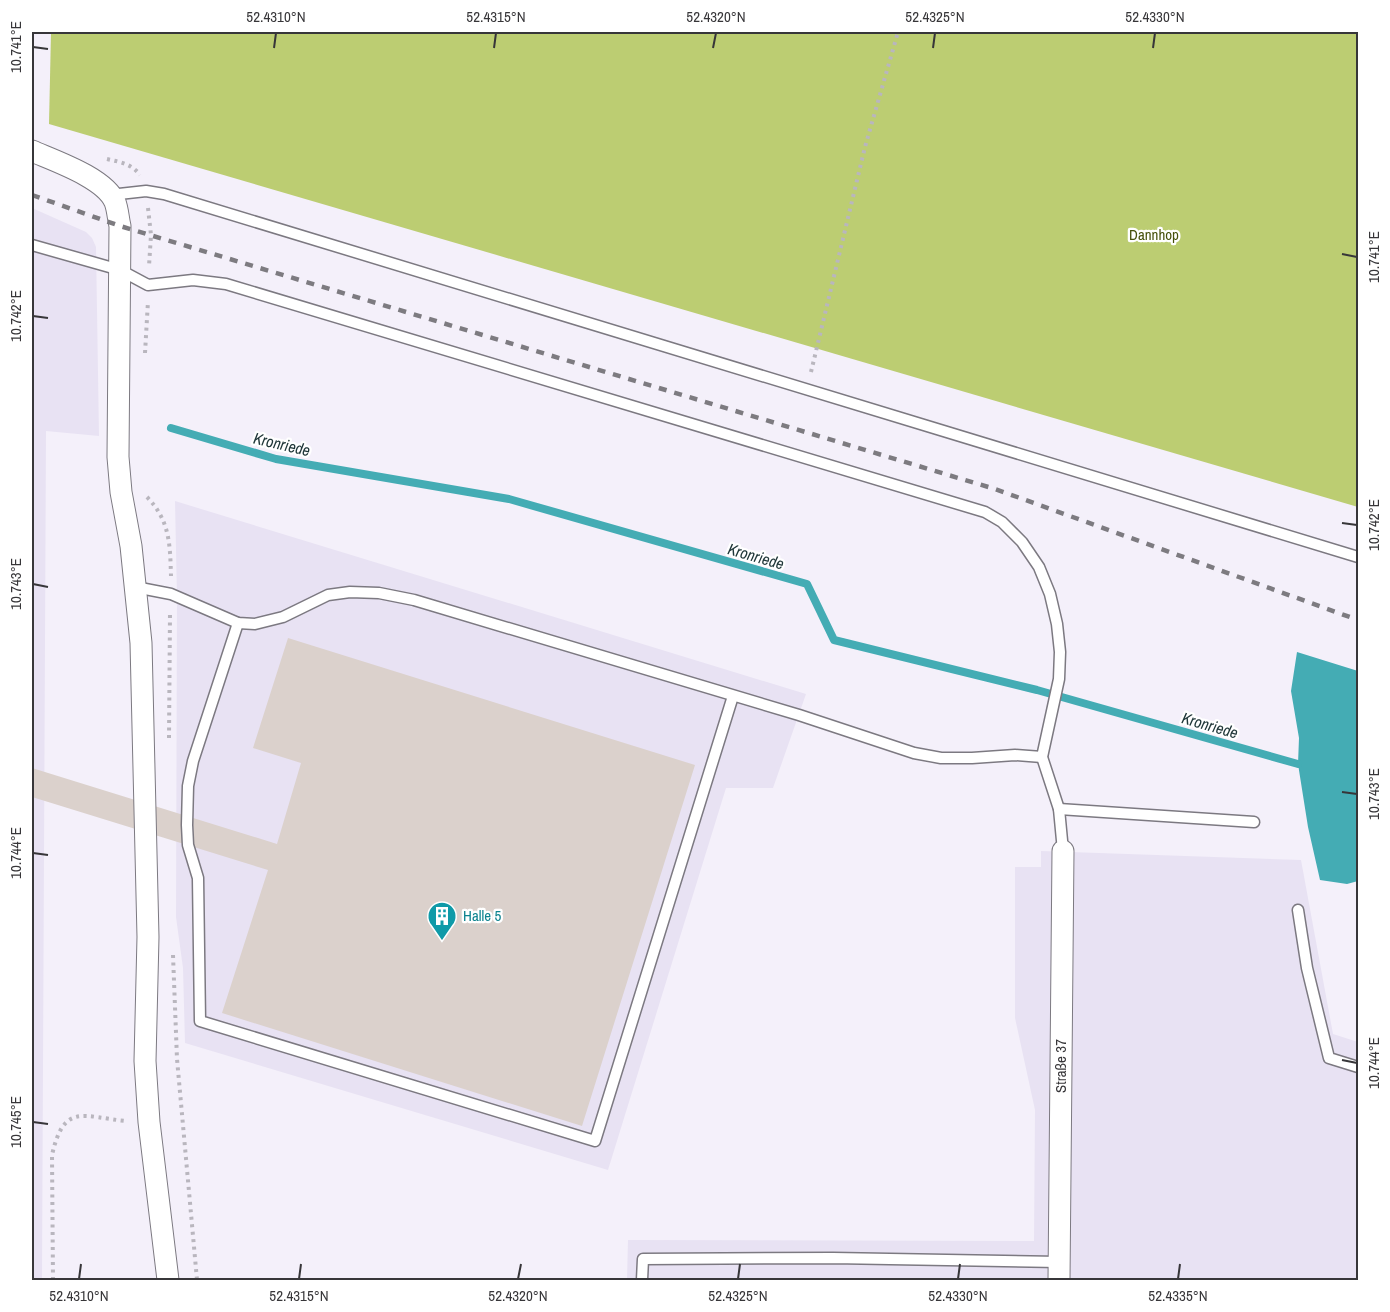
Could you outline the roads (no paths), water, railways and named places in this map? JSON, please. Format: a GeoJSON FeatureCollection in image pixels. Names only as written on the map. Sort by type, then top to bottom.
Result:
{"type":"FeatureCollection","features":[{"type":"Feature","properties":{"kind":"street"},"geometry":{"type":"LineString","coordinates":[[32,151],[97,183],[115,202],[120,226],[118,457],[121,492],[131,546],[141,643],[148,937],[145,1061],[149,1122],[168,1281]]}},
{"type":"Feature","properties":{"kind":"street","name":"Straße 37"},"geometry":{"type":"LineString","coordinates":[[1059,1271],[1063,852]]}},
{"type":"Feature","properties":{"kind":"lane"},"geometry":{"type":"LineString","coordinates":[[110,195],[146,191],[164,194],[1359,557]]}},
{"type":"Feature","properties":{"kind":"lane"},"geometry":{"type":"LineString","coordinates":[[32,245],[120,270],[148,285],[194,280],[226,285],[985,512],[1002,522],[1022,542],[1038,567],[1050,594],[1057,624],[1060,652],[1059,679],[1042,757],[1059,808],[1063,852]]}},
{"type":"Feature","properties":{"kind":"lane"},"geometry":{"type":"LineString","coordinates":[[135,587],[171,594],[238,623],[255,624],[284,617],[328,595],[350,592],[379,593],[414,600],[914,753],[941,758],[1015,755],[1042,757]]}},
{"type":"Feature","properties":{"kind":"lane"},"geometry":{"type":"LineString","coordinates":[[238,623],[193,761],[188,786],[188,845],[198,879],[200,1022],[595,1141],[733,696]]}},
{"type":"Feature","properties":{"kind":"lane"},"geometry":{"type":"LineString","coordinates":[[1059,808],[1254,822]]}},
{"type":"Feature","properties":{"kind":"lane"},"geometry":{"type":"LineString","coordinates":[[1298,910],[1307,968],[1329,1058],[1359,1067]]}},
{"type":"Feature","properties":{"kind":"lane"},"geometry":{"type":"LineString","coordinates":[[642,1281],[643,1259],[833,1258],[1059,1271]]}},
{"type":"Feature","properties":{"kind":"water"},"geometry":{"type":"Polygon","coordinates":[[[1297,652],[1358,671],[1358,881],[1347,884],[1320,880],[1308,827],[1298,764],[1299,738],[1291,691],[1297,652]]]}},
{"type":"Feature","properties":{"kind":"waterway","name":"Kronriede"},"geometry":{"type":"LineString","coordinates":[[171,428],[276,459],[509,499],[807,584],[834,640],[1037,690],[1298,764]]}},
{"type":"Feature","properties":{"kind":"railway"},"geometry":{"type":"LineString","coordinates":[[32,195],[120,226],[995,489],[1358,620]]}},
{"type":"Feature","properties":{"kind":"place","name":"Halle 5"},"geometry":{"type":"Point","coordinates":[442,942]}},
{"type":"Feature","properties":{"kind":"park label","name":"Dannhop"},"geometry":{"type":"Point","coordinates":[1154,235]}}]}
